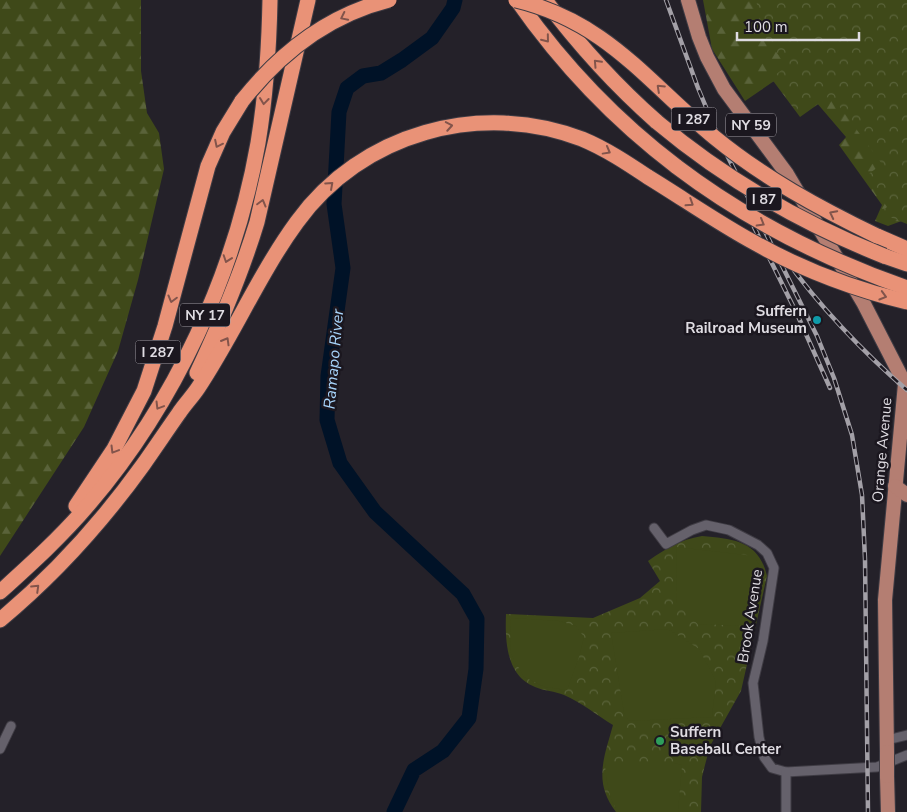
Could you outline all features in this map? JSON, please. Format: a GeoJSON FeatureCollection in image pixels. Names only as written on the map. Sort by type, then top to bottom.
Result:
{"type":"FeatureCollection","features":[{"type":"Feature","properties":{"kind":"highway","name":"NY 17"},"geometry":{"type":"LineString","coordinates":[[18,576],[88,505],[124,460],[171,385],[211,303],[240,218],[258,144],[266,77],[270,0]]}},
{"type":"Feature","properties":{"kind":"highway","name":"NY 17"},"geometry":{"type":"LineString","coordinates":[[180,411],[227,309],[248,251],[266,187],[308,0]]}},
{"type":"Feature","properties":{"kind":"highway","name":"I 287"},"geometry":{"type":"LineString","coordinates":[[0,592],[18,576],[88,489],[114,449],[135,410],[144,391],[159,347],[208,166],[223,132],[242,102],[276,62],[300,43],[340,18],[390,0]]}},
{"type":"Feature","properties":{"kind":"highway","name":"I 287"},"geometry":{"type":"LineString","coordinates":[[516,0],[555,13],[596,34],[622,53],[708,132],[750,165],[796,194],[876,236],[907,249]]}},
{"type":"Feature","properties":{"kind":"highway","name":"I 87"},"geometry":{"type":"LineString","coordinates":[[516,0],[548,42],[593,93],[630,129],[676,167],[725,201],[784,236],[845,265],[907,288]]}},
{"type":"Feature","properties":{"kind":"highway","name":"I 87"},"geometry":{"type":"LineString","coordinates":[[545,0],[594,60],[624,92],[657,122],[706,161],[756,194],[814,225],[884,256],[907,264]]}},
{"type":"Feature","properties":{"kind":"highway"},"geometry":{"type":"LineString","coordinates":[[0,620],[58,567],[102,518],[143,466],[209,371],[279,249],[297,221],[317,197],[344,173],[375,152],[403,139],[430,130],[461,124],[505,123],[535,126],[582,140],[614,155],[742,236],[786,259],[836,281],[907,302]]}},
{"type":"Feature","properties":{"kind":"main road","name":"Orange Avenue"},"geometry":{"type":"LineString","coordinates":[[688,0],[707,58],[724,89],[787,174],[864,304],[906,385],[885,600],[888,812]]}},
{"type":"Feature","properties":{"kind":"main road"},"geometry":{"type":"LineString","coordinates":[[896,486],[907,495]]}},
{"type":"Feature","properties":{"kind":"street","name":"Brook Avenue"},"geometry":{"type":"LineString","coordinates":[[654,528],[666,544],[706,525],[729,530],[758,545],[766,553],[774,568],[763,641],[753,683],[759,737],[764,756],[772,768],[786,772]]}},
{"type":"Feature","properties":{"kind":"street"},"geometry":{"type":"LineString","coordinates":[[0,749],[12,726]]}},
{"type":"Feature","properties":{"kind":"street"},"geometry":{"type":"LineString","coordinates":[[887,746],[907,734]]}},
{"type":"Feature","properties":{"kind":"street"},"geometry":{"type":"LineString","coordinates":[[786,812],[786,772],[877,767],[907,755]]}},
{"type":"Feature","properties":{"kind":"green space"},"geometry":{"type":"Polygon","coordinates":[[[0,0],[141,0],[141,71],[147,113],[159,133],[164,169],[138,280],[118,351],[84,427],[0,556],[0,0]]]}},
{"type":"Feature","properties":{"kind":"green space"},"geometry":{"type":"Polygon","coordinates":[[[703,0],[907,0],[907,219],[888,226],[875,221],[882,205],[839,145],[846,137],[816,102],[777,79],[745,101],[712,49],[703,0]]]}},
{"type":"Feature","properties":{"kind":"green space"},"geometry":{"type":"Polygon","coordinates":[[[756,0],[907,0],[907,224],[880,213],[887,207],[866,176],[882,164],[831,95],[800,117],[771,78],[787,66],[764,36],[756,0]]]}},
{"type":"Feature","properties":{"kind":"green space"},"geometry":{"type":"Polygon","coordinates":[[[702,536],[744,544],[758,555],[767,576],[741,691],[710,746],[702,777],[701,812],[616,812],[605,790],[602,770],[613,725],[570,698],[535,687],[525,682],[518,675],[509,656],[507,646],[506,614],[593,618],[640,598],[660,581],[648,561],[674,545],[702,536]]]}},
{"type":"Feature","properties":{"kind":"green space"},"geometry":{"type":"Polygon","coordinates":[[[676,547],[746,555],[756,560],[760,566],[746,626],[698,624],[677,604],[676,547]]]}},
{"type":"Feature","properties":{"kind":"green space"},"geometry":{"type":"Polygon","coordinates":[[[511,618],[559,621],[576,626],[584,637],[567,690],[545,687],[524,677],[510,652],[511,618]]]}},
{"type":"Feature","properties":{"kind":"green space"},"geometry":{"type":"Polygon","coordinates":[[[668,629],[699,649],[716,681],[712,717],[629,721],[624,713],[611,633],[668,629]]]}},
{"type":"Feature","properties":{"kind":"green space"},"geometry":{"type":"Polygon","coordinates":[[[605,763],[674,763],[682,765],[678,812],[620,812],[610,796],[605,763]]]}},
{"type":"Feature","properties":{"kind":"waterway","name":"Ramapo River"},"geometry":{"type":"LineString","coordinates":[[394,812],[414,770],[443,751],[469,718],[476,669],[477,619],[463,594],[375,512],[340,463],[327,420],[328,376],[343,268],[334,204],[339,112],[347,88],[363,76],[381,73],[432,38],[453,8],[455,0]]}},
{"type":"Feature","properties":{"kind":"railway"},"geometry":{"type":"LineString","coordinates":[[666,0],[698,88],[721,143],[817,336],[834,378],[852,435],[862,495],[865,559],[868,812]]}},
{"type":"Feature","properties":{"kind":"railway"},"geometry":{"type":"LineString","coordinates":[[754,227],[797,314],[830,388]]}},
{"type":"Feature","properties":{"kind":"railway"},"geometry":{"type":"LineString","coordinates":[[785,258],[842,328],[907,390]]}},
{"type":"Feature","properties":{"kind":"place","name":"Suffern Railroad Museum"},"geometry":{"type":"Point","coordinates":[817,320]}},
{"type":"Feature","properties":{"kind":"place","name":"Suffern Baseball Center"},"geometry":{"type":"Point","coordinates":[660,741]}}]}
